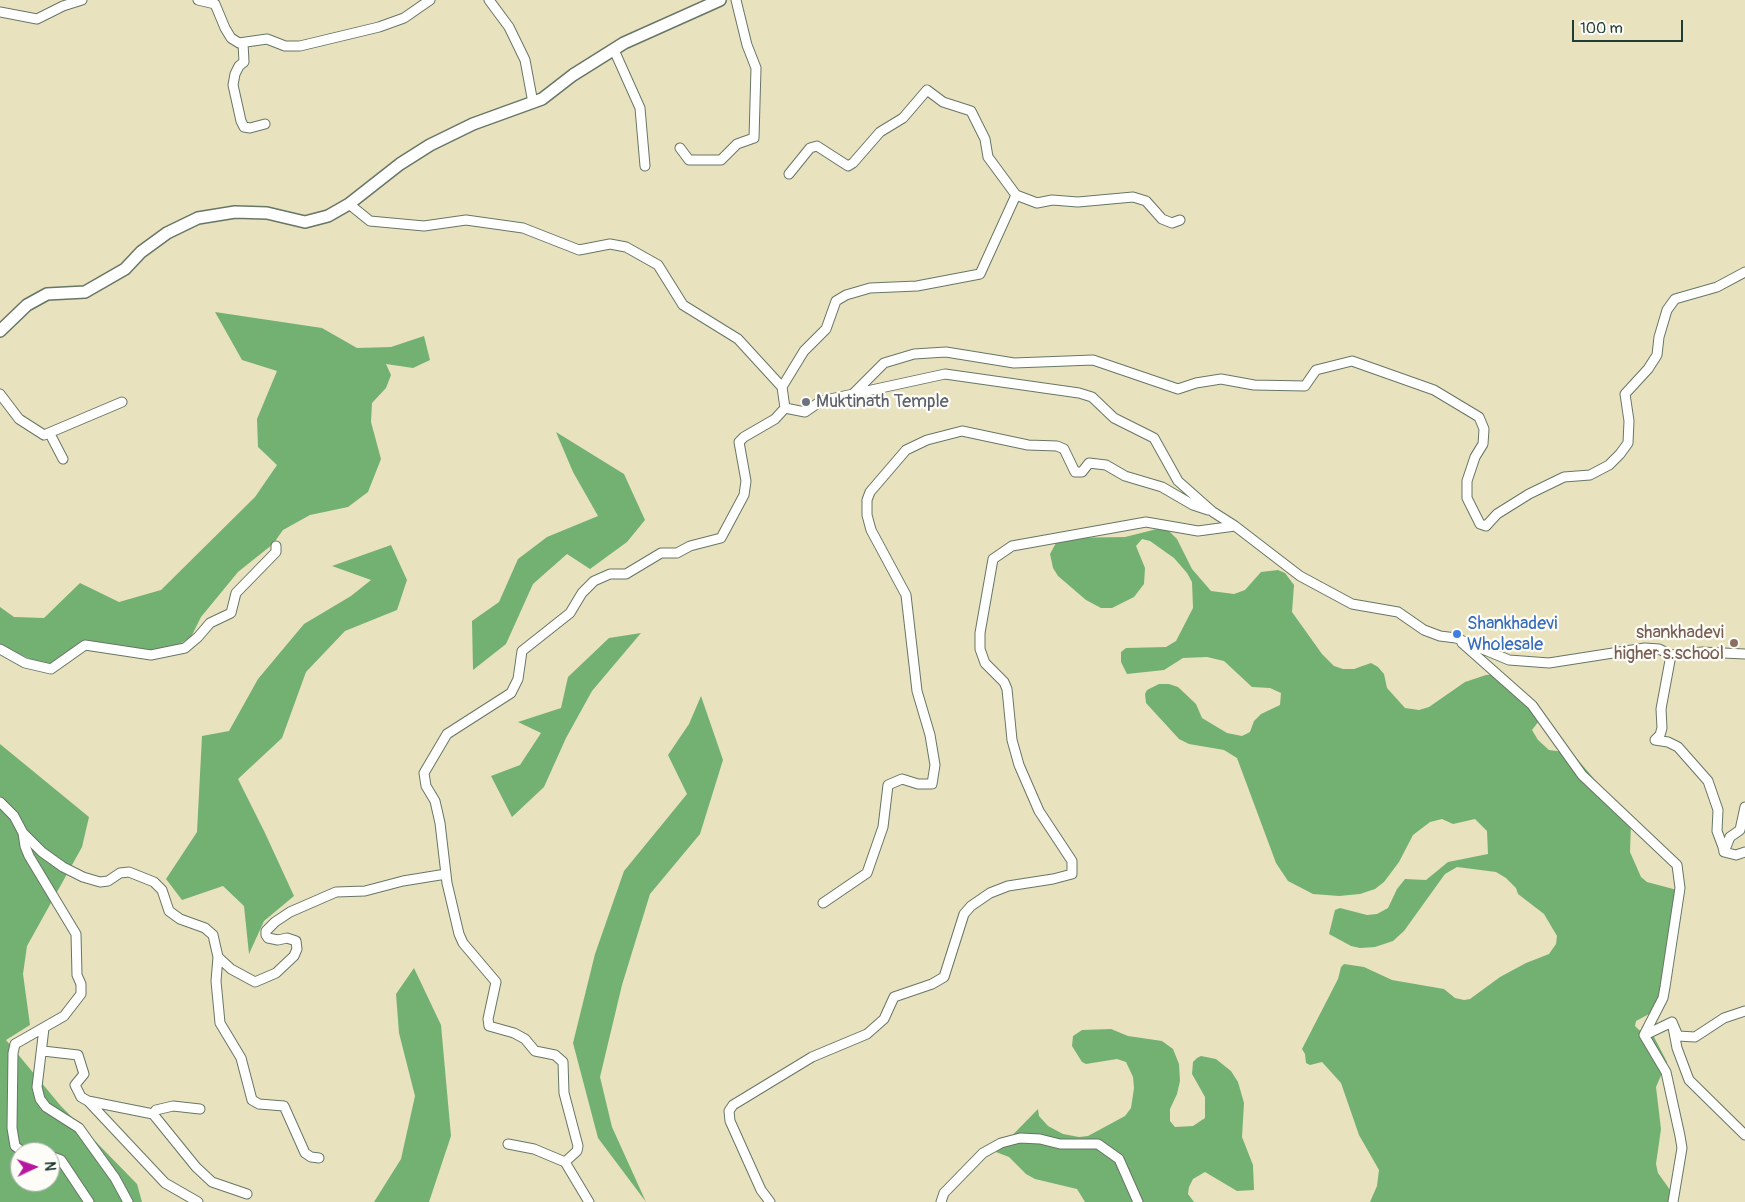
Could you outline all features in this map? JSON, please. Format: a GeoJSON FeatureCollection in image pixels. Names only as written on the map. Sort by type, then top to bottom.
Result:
{"type":"FeatureCollection","features":[{"type":"Feature","properties":{"kind":"street"},"geometry":{"type":"LineString","coordinates":[[0,12],[36,19],[63,6],[82,0]]}},
{"type":"Feature","properties":{"kind":"street"},"geometry":{"type":"LineString","coordinates":[[198,0],[215,4],[231,38],[243,43],[267,39],[285,46],[319,43],[358,33],[404,18],[430,0]]}},
{"type":"Feature","properties":{"kind":"street"},"geometry":{"type":"LineString","coordinates":[[489,0],[509,27],[525,60],[533,103]]}},
{"type":"Feature","properties":{"kind":"street"},"geometry":{"type":"LineString","coordinates":[[0,331],[27,305],[47,294],[85,292],[125,269],[141,252],[167,233],[198,218],[235,212],[267,213],[305,222],[321,219],[349,204],[400,164],[437,141],[473,124],[533,103],[636,36],[720,0]]}},
{"type":"Feature","properties":{"kind":"street"},"geometry":{"type":"LineString","coordinates":[[680,148],[689,160],[721,160],[738,144],[754,138],[756,68],[736,0]]}},
{"type":"Feature","properties":{"kind":"street"},"geometry":{"type":"LineString","coordinates":[[243,43],[244,62],[239,66],[235,74],[233,85],[241,122],[244,127],[250,128],[265,124]]}},
{"type":"Feature","properties":{"kind":"street"},"geometry":{"type":"LineString","coordinates":[[614,50],[640,108],[645,166]]}},
{"type":"Feature","properties":{"kind":"street"},"geometry":{"type":"LineString","coordinates":[[789,174],[810,148],[817,146],[848,166],[853,163],[880,132],[904,118],[927,90],[943,102],[970,112],[985,139],[988,157],[1016,195],[1037,203],[1047,200],[1078,202],[1133,197],[1146,200],[1162,219],[1172,223],[1180,220]]}},
{"type":"Feature","properties":{"kind":"street"},"geometry":{"type":"LineString","coordinates":[[782,387],[804,351],[826,329],[836,301],[846,295],[870,288],[917,286],[980,274],[1016,195]]}},
{"type":"Feature","properties":{"kind":"street"},"geometry":{"type":"LineString","coordinates":[[349,204],[370,222],[424,226],[466,220],[523,228],[579,250],[610,244],[626,247],[658,265],[683,305],[738,339],[782,387],[785,408]]}},
{"type":"Feature","properties":{"kind":"street"},"geometry":{"type":"LineString","coordinates":[[854,393],[884,363],[914,354],[938,352],[969,355],[1014,364],[1093,360],[1178,389],[1196,383],[1221,379],[1254,385],[1305,386],[1316,370],[1352,361],[1434,390],[1479,417],[1484,429],[1483,444],[1475,457],[1467,481],[1467,498],[1480,524],[1486,526],[1497,514],[1529,494],[1564,477],[1590,475],[1609,464],[1620,454],[1628,443],[1629,421],[1625,394],[1648,369],[1657,355],[1659,337],[1667,310],[1676,299],[1717,287],[1745,272]]}},
{"type":"Feature","properties":{"kind":"street"},"geometry":{"type":"LineString","coordinates":[[785,408],[805,412],[821,402],[854,393],[945,374],[1079,393],[1092,397],[1114,418],[1154,438],[1178,481],[1213,512],[1235,526],[1300,576],[1335,597],[1352,604],[1398,612],[1424,630],[1440,636],[1456,638],[1509,660],[1549,663],[1644,648],[1659,650],[1672,656],[1686,656],[1702,652],[1745,654]]}},
{"type":"Feature","properties":{"kind":"street"},"geometry":{"type":"LineString","coordinates":[[0,394],[19,419],[44,435],[122,402]]}},
{"type":"Feature","properties":{"kind":"street"},"geometry":{"type":"LineString","coordinates":[[565,1162],[577,1151],[578,1146],[564,1093],[563,1062],[555,1055],[535,1050],[526,1039],[514,1033],[489,1026],[496,982],[463,943],[455,919],[446,874],[440,824],[435,801],[426,786],[424,773],[447,734],[511,693],[518,679],[522,651],[570,613],[582,593],[594,581],[610,574],[626,574],[661,554],[677,553],[690,546],[721,538],[744,495],[746,481],[739,442],[744,437],[775,419],[785,408]]}},
{"type":"Feature","properties":{"kind":"street"},"geometry":{"type":"LineString","coordinates":[[823,903],[866,873],[883,827],[888,784],[902,779],[918,784],[932,784],[934,765],[930,736],[917,691],[906,595],[871,530],[867,515],[867,500],[870,492],[906,450],[926,440],[962,431],[1028,445],[1056,446],[1064,449],[1075,472],[1082,472],[1089,463],[1106,465],[1125,476],[1162,486],[1193,505],[1213,512]]}},
{"type":"Feature","properties":{"kind":"street"},"geometry":{"type":"LineString","coordinates":[[50,434],[63,459]]}},
{"type":"Feature","properties":{"kind":"street"},"geometry":{"type":"LineString","coordinates":[[770,1202],[761,1190],[730,1121],[729,1111],[733,1105],[812,1057],[867,1034],[884,1020],[894,997],[932,984],[944,977],[964,914],[971,906],[990,893],[1008,886],[1067,877],[1072,874],[1072,861],[1039,811],[1019,765],[1012,740],[1007,689],[1004,682],[985,663],[980,650],[980,633],[993,559],[1012,546],[1146,522],[1198,532],[1235,526]]}},
{"type":"Feature","properties":{"kind":"street"},"geometry":{"type":"LineString","coordinates":[[0,649],[25,663],[51,669],[86,645],[151,655],[185,648],[210,623],[231,613],[236,593],[276,552],[276,546]]}},
{"type":"Feature","properties":{"kind":"street"},"geometry":{"type":"LineString","coordinates":[[1456,638],[1532,705],[1582,775],[1677,865],[1680,888],[1664,992],[1644,1035]]}},
{"type":"Feature","properties":{"kind":"street"},"geometry":{"type":"LineString","coordinates":[[1672,656],[1661,708],[1662,728],[1660,735],[1655,740],[1668,742],[1678,747],[1708,781],[1718,810],[1717,831],[1724,852],[1736,855],[1745,852]]}},
{"type":"Feature","properties":{"kind":"street"},"geometry":{"type":"LineString","coordinates":[[0,802],[14,816],[23,833],[42,852],[83,877],[100,882],[108,881],[120,873],[129,872],[154,882],[162,890],[169,911],[180,918],[206,928],[213,935],[218,957],[216,981],[220,1023],[241,1058],[252,1100],[259,1104],[284,1106],[305,1153],[311,1157],[319,1158]]}},
{"type":"Feature","properties":{"kind":"street"},"geometry":{"type":"LineString","coordinates":[[1723,847],[1726,847],[1730,837],[1740,830],[1745,807]]}},
{"type":"Feature","properties":{"kind":"street"},"geometry":{"type":"LineString","coordinates":[[14,1142],[12,1128],[12,1053],[15,1044],[64,1016],[81,994],[76,963],[76,934],[29,856],[23,833]]}},
{"type":"Feature","properties":{"kind":"street"},"geometry":{"type":"LineString","coordinates":[[218,957],[243,977],[255,982],[286,965],[294,956],[297,948],[296,941],[287,938],[278,940],[268,938],[266,935],[266,931],[275,922],[290,912],[336,892],[365,891],[403,881],[446,874]]}},
{"type":"Feature","properties":{"kind":"street"},"geometry":{"type":"LineString","coordinates":[[1672,1022],[1678,1036],[1695,1037],[1724,1018],[1745,1010]]}},
{"type":"Feature","properties":{"kind":"street"},"geometry":{"type":"LineString","coordinates":[[1644,1035],[1672,1022]]}},
{"type":"Feature","properties":{"kind":"street"},"geometry":{"type":"LineString","coordinates":[[1672,1022],[1677,1048],[1689,1080],[1745,1135]]}},
{"type":"Feature","properties":{"kind":"street"},"geometry":{"type":"LineString","coordinates":[[44,1028],[43,1051],[37,1087],[40,1100],[79,1128],[115,1178],[128,1202]]}},
{"type":"Feature","properties":{"kind":"street"},"geometry":{"type":"LineString","coordinates":[[1644,1035],[1666,1072],[1680,1136],[1682,1148],[1673,1202]]}},
{"type":"Feature","properties":{"kind":"street"},"geometry":{"type":"LineString","coordinates":[[43,1051],[78,1055],[84,1074],[75,1086],[81,1097],[88,1101],[165,1183],[198,1202]]}},
{"type":"Feature","properties":{"kind":"street"},"geometry":{"type":"LineString","coordinates":[[88,1101],[153,1114],[196,1167],[212,1182],[247,1194]]}},
{"type":"Feature","properties":{"kind":"street"},"geometry":{"type":"LineString","coordinates":[[153,1114],[156,1110],[173,1106],[200,1110]]}},
{"type":"Feature","properties":{"kind":"street"},"geometry":{"type":"LineString","coordinates":[[941,1202],[944,1193],[983,1153],[1001,1143],[1020,1138],[1040,1138],[1060,1144],[1098,1144],[1119,1159],[1138,1202]]}},
{"type":"Feature","properties":{"kind":"street"},"geometry":{"type":"LineString","coordinates":[[508,1144],[534,1149],[565,1162],[589,1202]]}},
{"type":"Feature","properties":{"kind":"street"},"geometry":{"type":"LineString","coordinates":[[60,1160],[88,1202]]}},
{"type":"Feature","properties":{"kind":"green space"},"geometry":{"type":"Polygon","coordinates":[[[215,312],[322,328],[357,348],[391,347],[424,336],[430,360],[413,368],[386,364],[391,375],[386,388],[372,403],[371,422],[381,459],[368,492],[348,507],[310,515],[283,530],[273,544],[238,572],[201,617],[191,637],[180,644],[148,653],[91,643],[45,666],[0,645],[0,607],[14,617],[44,618],[80,583],[119,602],[161,590],[255,497],[277,465],[258,447],[257,419],[277,371],[242,360],[215,312]]]}},
{"type":"Feature","properties":{"kind":"green space"},"geometry":{"type":"Polygon","coordinates":[[[556,432],[624,474],[645,520],[627,542],[590,569],[567,554],[533,584],[506,644],[473,670],[472,621],[499,602],[518,559],[547,537],[598,516],[573,472],[556,432]]]}},
{"type":"Feature","properties":{"kind":"green space"},"geometry":{"type":"Polygon","coordinates":[[[1165,527],[1177,539],[1192,569],[1211,591],[1234,594],[1245,590],[1261,572],[1278,570],[1285,573],[1294,585],[1292,612],[1322,654],[1334,666],[1343,669],[1354,669],[1371,663],[1378,667],[1384,674],[1387,688],[1405,708],[1419,710],[1429,707],[1465,682],[1486,675],[1496,674],[1512,681],[1541,712],[1539,721],[1532,730],[1538,740],[1549,750],[1572,753],[1631,822],[1630,852],[1641,877],[1647,882],[1677,890],[1683,896],[1667,990],[1651,1013],[1636,1021],[1635,1026],[1639,1030],[1653,1035],[1667,1062],[1656,1087],[1661,1129],[1656,1164],[1658,1173],[1673,1194],[1675,1202],[1370,1202],[1377,1186],[1379,1170],[1359,1135],[1341,1083],[1322,1062],[1310,1065],[1306,1063],[1305,1054],[1302,1049],[1338,979],[1341,967],[1344,964],[1364,967],[1392,980],[1444,989],[1455,998],[1464,1000],[1470,999],[1500,977],[1526,963],[1549,954],[1556,944],[1557,936],[1544,914],[1518,894],[1516,888],[1506,878],[1496,872],[1457,867],[1445,874],[1404,931],[1393,941],[1375,947],[1360,948],[1351,946],[1329,934],[1335,910],[1340,908],[1367,915],[1377,914],[1388,908],[1397,889],[1405,879],[1426,880],[1448,862],[1488,854],[1487,831],[1475,819],[1453,824],[1442,819],[1430,822],[1413,835],[1399,862],[1384,882],[1375,889],[1360,894],[1339,896],[1313,894],[1288,881],[1276,863],[1237,758],[1224,750],[1189,744],[1179,739],[1146,703],[1145,694],[1147,690],[1159,684],[1169,684],[1178,687],[1196,704],[1202,718],[1227,733],[1242,736],[1250,732],[1254,721],[1261,714],[1280,705],[1281,693],[1270,688],[1252,687],[1224,661],[1207,657],[1183,658],[1164,670],[1127,674],[1121,662],[1121,652],[1126,648],[1166,647],[1176,641],[1193,608],[1192,582],[1187,573],[1174,558],[1150,541],[1142,539],[1136,546],[1145,568],[1144,584],[1134,597],[1112,608],[1101,608],[1086,600],[1058,576],[1053,568],[1050,554],[1056,543],[1064,538],[1125,537],[1165,527]]]}},
{"type":"Feature","properties":{"kind":"green space"},"geometry":{"type":"Polygon","coordinates":[[[391,545],[407,580],[397,610],[345,631],[306,672],[282,738],[238,779],[294,896],[264,921],[249,954],[244,906],[223,886],[182,900],[166,879],[197,832],[202,736],[229,731],[258,679],[304,624],[351,596],[371,580],[332,566],[391,545]]]}},
{"type":"Feature","properties":{"kind":"green space"},"geometry":{"type":"Polygon","coordinates":[[[641,633],[592,691],[566,738],[544,787],[512,817],[491,776],[520,765],[541,733],[518,722],[561,708],[568,677],[609,638],[641,633]]]}},
{"type":"Feature","properties":{"kind":"green space"},"geometry":{"type":"Polygon","coordinates":[[[701,696],[723,760],[700,834],[650,894],[622,985],[600,1077],[612,1127],[646,1202],[598,1138],[573,1043],[595,954],[624,871],[687,794],[668,755],[689,724],[701,696]]]}},
{"type":"Feature","properties":{"kind":"green space"},"geometry":{"type":"Polygon","coordinates":[[[0,744],[89,817],[82,847],[27,946],[23,974],[30,1025],[6,1040],[60,1105],[137,1184],[142,1202],[0,1202],[0,744]]]}},
{"type":"Feature","properties":{"kind":"green space"},"geometry":{"type":"Polygon","coordinates":[[[414,968],[441,1025],[451,1136],[429,1202],[374,1202],[401,1159],[415,1096],[399,1033],[396,994],[414,968]]]}},
{"type":"Feature","properties":{"kind":"green space"},"geometry":{"type":"Polygon","coordinates":[[[1111,1029],[1128,1036],[1162,1041],[1173,1049],[1179,1064],[1180,1081],[1177,1094],[1170,1109],[1170,1121],[1175,1127],[1193,1126],[1205,1118],[1205,1097],[1192,1074],[1193,1062],[1197,1058],[1201,1056],[1216,1059],[1231,1071],[1238,1082],[1244,1103],[1242,1137],[1253,1165],[1254,1190],[1237,1191],[1205,1172],[1193,1179],[1189,1187],[1188,1194],[1194,1202],[1085,1202],[1077,1189],[1035,1179],[1026,1174],[1009,1157],[996,1152],[1038,1109],[1039,1116],[1048,1126],[1063,1134],[1079,1137],[1088,1136],[1125,1116],[1131,1108],[1134,1088],[1133,1077],[1126,1062],[1117,1059],[1086,1064],[1082,1062],[1072,1046],[1073,1036],[1082,1030],[1111,1029]]]}},
{"type":"Feature","properties":{"kind":"place","name":"Muktinath Temple"},"geometry":{"type":"Point","coordinates":[806,402]}},
{"type":"Feature","properties":{"kind":"place","name":"Shankhadevi Wholesale"},"geometry":{"type":"Point","coordinates":[1457,634]}},
{"type":"Feature","properties":{"kind":"place","name":"shankhadevi higher s.school"},"geometry":{"type":"Point","coordinates":[1734,643]}}]}
